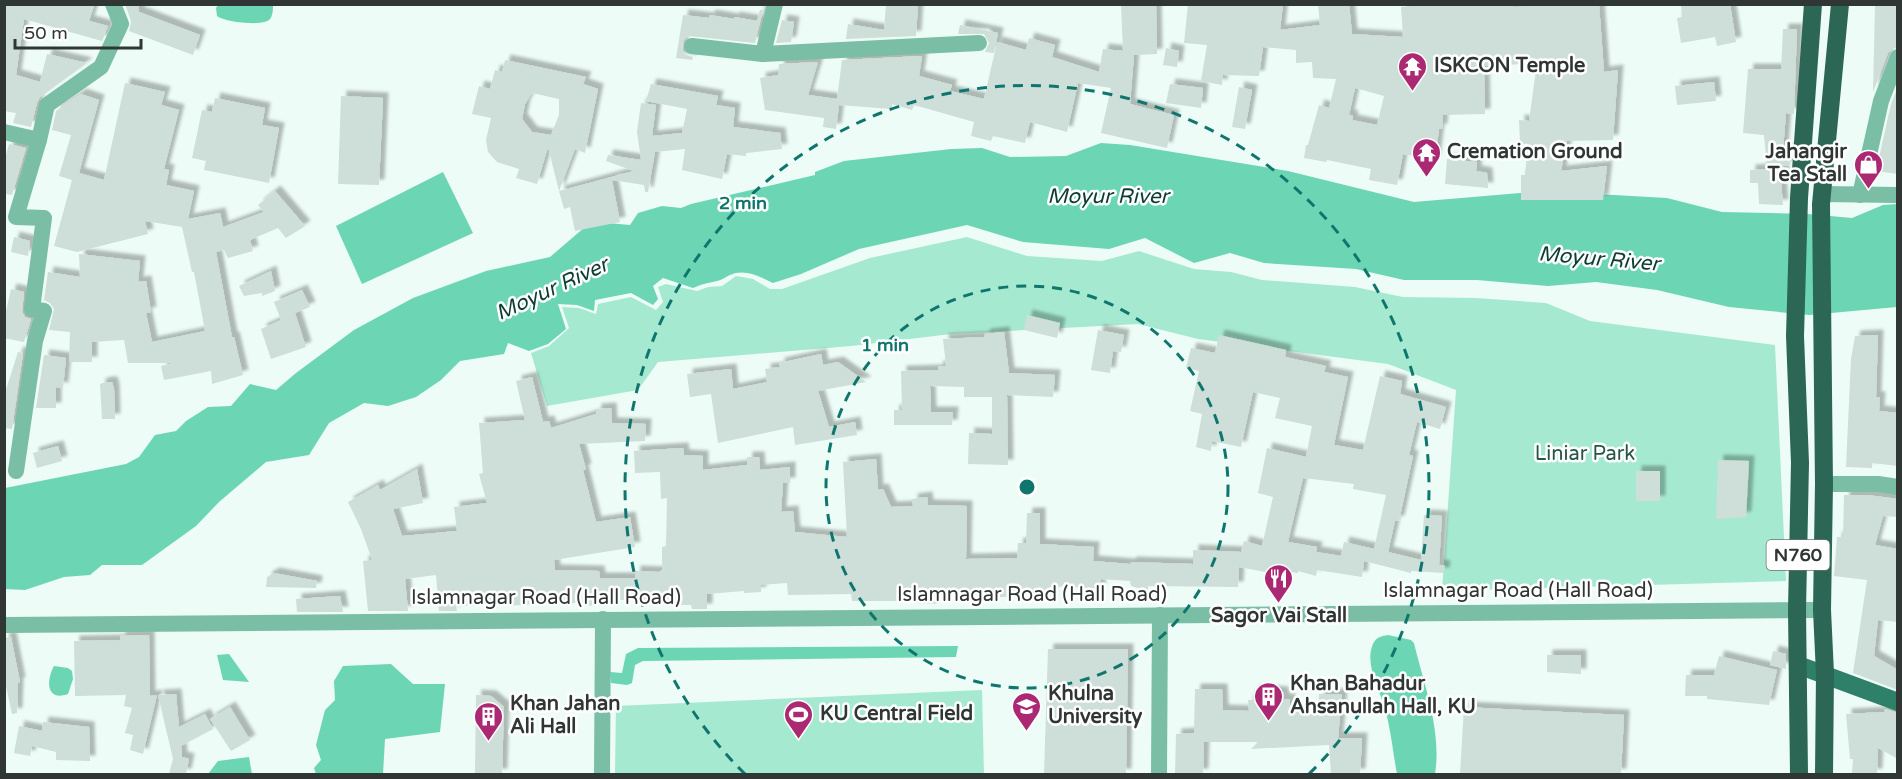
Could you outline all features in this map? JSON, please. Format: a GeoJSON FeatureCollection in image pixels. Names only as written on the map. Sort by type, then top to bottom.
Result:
{"type":"FeatureCollection","features":[{"type":"Feature","properties":{"kind":"highway","name":"N760"},"geometry":{"type":"LineString","coordinates":[[1799,774],[1797,610],[1800,463],[1794,336],[1799,198],[1813,4]]}},
{"type":"Feature","properties":{"kind":"highway","name":"N760"},"geometry":{"type":"LineString","coordinates":[[1824,774],[1822,199],[1840,4]]}},
{"type":"Feature","properties":{"kind":"main road"},"geometry":{"type":"LineString","coordinates":[[1798,666],[1898,702]]}},
{"type":"Feature","properties":{"kind":"street"},"geometry":{"type":"LineString","coordinates":[[16,471],[35,341],[44,311],[32,309],[44,218],[10,216],[39,140],[47,105],[101,68],[121,24],[112,4]]}},
{"type":"Feature","properties":{"kind":"street"},"geometry":{"type":"LineString","coordinates":[[763,54],[776,4]]}},
{"type":"Feature","properties":{"kind":"street"},"geometry":{"type":"LineString","coordinates":[[692,45],[763,54],[979,43]]}},
{"type":"Feature","properties":{"kind":"street"},"geometry":{"type":"LineString","coordinates":[[1860,195],[1881,101],[1898,57]]}},
{"type":"Feature","properties":{"kind":"street"},"geometry":{"type":"LineString","coordinates":[[4,132],[39,140]]}},
{"type":"Feature","properties":{"kind":"street"},"geometry":{"type":"LineString","coordinates":[[1822,199],[1860,195],[1898,195]]}},
{"type":"Feature","properties":{"kind":"street"},"geometry":{"type":"LineString","coordinates":[[1824,484],[1878,484],[1898,487]]}},
{"type":"Feature","properties":{"kind":"street","name":"Islamnagar Road (Hall Road)"},"geometry":{"type":"LineString","coordinates":[[4,625],[1822,610]]}},
{"type":"Feature","properties":{"kind":"street"},"geometry":{"type":"LineString","coordinates":[[1159,774],[1160,615]]}},
{"type":"Feature","properties":{"kind":"street"},"geometry":{"type":"LineString","coordinates":[[602,774],[603,619]]}},
{"type":"Feature","properties":{"kind":"green space","name":"Liniar Park"},"geometry":{"type":"Polygon","coordinates":[[[967,237],[1027,256],[1102,261],[1139,251],[1194,269],[1231,272],[1262,280],[1355,287],[1403,297],[1476,298],[1546,303],[1590,321],[1775,345],[1786,581],[1442,591],[1456,390],[1388,364],[1198,339],[1138,324],[951,334],[851,346],[658,362],[638,390],[547,406],[531,353],[549,346],[569,328],[562,307],[579,308],[596,314],[598,304],[631,297],[656,310],[663,302],[658,287],[666,284],[697,291],[722,286],[736,276],[753,279],[770,289],[782,289],[870,258],[967,237]]]}},
{"type":"Feature","properties":{"kind":"green space","name":"KU Central Field"},"geometry":{"type":"Polygon","coordinates":[[[982,690],[984,774],[615,774],[616,706],[982,690]]]}},
{"type":"Feature","properties":{"kind":"water"},"geometry":{"type":"Polygon","coordinates":[[[218,5],[273,5],[273,10],[270,19],[266,21],[244,23],[217,16],[218,5]]]}},
{"type":"Feature","properties":{"kind":"water","name":"Moyur River"},"geometry":{"type":"Polygon","coordinates":[[[1101,143],[1130,145],[1288,171],[1414,202],[1543,191],[1667,198],[1722,212],[1808,214],[1852,218],[1883,205],[1897,204],[1897,307],[1809,315],[1729,307],[1657,290],[1596,282],[1548,286],[1477,280],[1404,280],[1356,269],[1264,263],[1230,253],[1194,263],[1145,238],[1109,249],[1023,242],[967,225],[859,249],[801,274],[773,283],[741,272],[693,288],[663,278],[653,286],[658,299],[653,305],[631,293],[595,300],[594,311],[577,305],[558,304],[566,329],[548,344],[529,351],[508,343],[504,354],[460,361],[441,380],[416,397],[388,406],[364,403],[329,423],[309,455],[266,462],[219,502],[196,526],[142,565],[102,565],[90,575],[64,577],[25,590],[5,589],[5,488],[126,464],[139,457],[155,435],[176,431],[186,421],[208,407],[231,406],[250,384],[276,390],[354,330],[413,298],[486,271],[550,257],[585,227],[608,223],[630,225],[638,213],[662,206],[681,208],[815,175],[815,172],[844,161],[951,149],[982,148],[1010,157],[1066,156],[1101,143]]]}},
{"type":"Feature","properties":{"kind":"water"},"geometry":{"type":"Polygon","coordinates":[[[443,172],[473,233],[362,284],[336,226],[443,172]]]}},
{"type":"Feature","properties":{"kind":"water"},"geometry":{"type":"Polygon","coordinates":[[[1388,635],[1411,640],[1414,643],[1434,725],[1437,758],[1435,774],[1397,774],[1387,717],[1370,660],[1374,642],[1379,637],[1388,635]]]}},
{"type":"Feature","properties":{"kind":"water"},"geometry":{"type":"Polygon","coordinates":[[[958,646],[956,657],[643,661],[635,665],[632,683],[627,685],[611,683],[610,672],[622,673],[626,654],[638,648],[958,646]]]}},
{"type":"Feature","properties":{"kind":"water"},"geometry":{"type":"Polygon","coordinates":[[[229,654],[249,682],[223,680],[217,655],[229,654]]]}},
{"type":"Feature","properties":{"kind":"water"},"geometry":{"type":"Polygon","coordinates":[[[391,664],[413,684],[445,684],[440,732],[385,739],[383,774],[316,774],[314,768],[321,760],[316,745],[325,710],[335,700],[334,681],[343,666],[391,664]]]}},
{"type":"Feature","properties":{"kind":"water"},"geometry":{"type":"Polygon","coordinates":[[[54,666],[68,668],[72,671],[73,679],[68,694],[55,695],[50,688],[50,677],[54,666]]]}},
{"type":"Feature","properties":{"kind":"water"},"geometry":{"type":"Polygon","coordinates":[[[249,757],[252,774],[208,774],[218,761],[249,757]]]}},
{"type":"Feature","properties":{"kind":"building"},"geometry":{"type":"Polygon","coordinates":[[[4,4],[86,4],[94,6],[89,21],[108,26],[102,41],[24,19],[16,75],[40,82],[47,54],[87,63],[40,97],[31,127],[13,123],[16,113],[4,111],[4,4]]]}},
{"type":"Feature","properties":{"kind":"building"},"geometry":{"type":"Polygon","coordinates":[[[125,4],[138,4],[139,12],[200,35],[193,55],[129,31],[131,21],[125,4]]]}},
{"type":"Feature","properties":{"kind":"building"},"geometry":{"type":"Polygon","coordinates":[[[886,4],[918,4],[916,36],[846,39],[848,24],[884,30],[886,4]]]}},
{"type":"Feature","properties":{"kind":"building"},"geometry":{"type":"Polygon","coordinates":[[[1121,4],[1156,4],[1157,54],[1134,55],[1130,104],[1174,115],[1167,148],[1101,133],[1111,88],[1078,83],[1067,132],[1030,122],[1025,143],[993,136],[991,141],[971,136],[974,122],[914,105],[912,110],[892,104],[892,109],[839,105],[836,129],[823,127],[824,118],[765,110],[760,78],[778,75],[779,64],[818,62],[808,95],[837,99],[842,60],[922,56],[919,76],[952,85],[950,91],[984,99],[997,42],[1026,50],[1029,38],[1055,45],[1052,57],[1099,72],[1103,49],[1123,51],[1121,4]]]}},
{"type":"Feature","properties":{"kind":"building"},"geometry":{"type":"Polygon","coordinates":[[[1188,4],[1283,4],[1280,30],[1320,25],[1318,4],[1349,4],[1352,34],[1403,37],[1401,7],[1438,4],[1472,4],[1472,6],[1515,4],[1515,7],[1547,4],[1599,4],[1604,72],[1618,70],[1613,140],[1567,141],[1561,171],[1607,166],[1603,200],[1521,200],[1521,175],[1525,175],[1528,144],[1520,143],[1519,120],[1529,121],[1536,70],[1524,71],[1523,64],[1484,66],[1485,114],[1443,115],[1435,160],[1403,154],[1397,185],[1369,180],[1371,169],[1304,158],[1319,105],[1329,108],[1336,79],[1313,78],[1312,62],[1296,63],[1296,50],[1263,47],[1259,76],[1223,75],[1222,85],[1201,81],[1207,45],[1184,43],[1188,4]],[[1355,88],[1349,115],[1353,116],[1352,120],[1377,125],[1384,96],[1355,88]]]}},
{"type":"Feature","properties":{"kind":"building"},"geometry":{"type":"Polygon","coordinates":[[[1681,4],[1730,4],[1736,42],[1717,46],[1715,37],[1681,43],[1677,18],[1682,17],[1681,4]]]}},
{"type":"Feature","properties":{"kind":"building"},"geometry":{"type":"Polygon","coordinates":[[[1875,4],[1898,4],[1898,47],[1888,53],[1873,92],[1875,4]]]}},
{"type":"Feature","properties":{"kind":"building"},"geometry":{"type":"Polygon","coordinates":[[[760,10],[763,10],[755,43],[688,36],[683,40],[682,50],[686,55],[693,57],[692,60],[676,58],[683,15],[709,18],[710,15],[757,21],[760,10]]]}},
{"type":"Feature","properties":{"kind":"building"},"geometry":{"type":"Polygon","coordinates":[[[782,20],[794,22],[791,42],[776,43],[782,20]]]}},
{"type":"Feature","properties":{"kind":"building"},"geometry":{"type":"Polygon","coordinates":[[[960,25],[998,33],[994,53],[985,52],[989,43],[984,34],[958,34],[960,25]]]}},
{"type":"Feature","properties":{"kind":"building"},"geometry":{"type":"Polygon","coordinates":[[[1783,29],[1797,29],[1794,114],[1786,113],[1783,150],[1789,149],[1790,165],[1783,166],[1784,182],[1781,182],[1783,205],[1759,204],[1758,183],[1750,183],[1750,170],[1767,169],[1764,135],[1743,133],[1748,69],[1781,69],[1783,29]]]}},
{"type":"Feature","properties":{"kind":"building"},"geometry":{"type":"Polygon","coordinates":[[[1166,48],[1179,51],[1177,67],[1163,65],[1166,48]]]}},
{"type":"Feature","properties":{"kind":"building"},"geometry":{"type":"Polygon","coordinates":[[[505,60],[586,77],[583,84],[598,89],[585,153],[575,149],[559,191],[548,147],[537,184],[516,178],[519,169],[497,162],[488,152],[486,140],[491,118],[472,114],[479,86],[490,89],[495,70],[502,72],[505,60]],[[532,93],[525,104],[522,119],[532,132],[551,135],[559,115],[559,99],[532,93]]]}},
{"type":"Feature","properties":{"kind":"building"},"geometry":{"type":"Polygon","coordinates":[[[1714,82],[1716,101],[1677,105],[1675,86],[1714,82]]]}},
{"type":"Feature","properties":{"kind":"building"},"geometry":{"type":"Polygon","coordinates":[[[125,83],[165,92],[161,105],[179,110],[164,169],[169,170],[166,185],[194,191],[188,219],[220,213],[223,227],[264,212],[258,205],[275,191],[305,226],[286,238],[278,228],[250,240],[253,251],[228,258],[224,250],[216,252],[232,337],[234,337],[243,375],[212,384],[211,371],[164,380],[161,366],[173,363],[128,363],[124,340],[92,342],[92,362],[69,362],[70,332],[49,330],[54,309],[44,300],[48,272],[80,277],[79,254],[140,261],[138,282],[146,281],[151,312],[146,313],[152,342],[205,331],[194,272],[192,272],[182,227],[145,221],[148,234],[77,252],[54,246],[72,180],[59,176],[71,135],[52,130],[56,111],[81,94],[99,100],[79,173],[104,180],[125,83]]]}},
{"type":"Feature","properties":{"kind":"building"},"geometry":{"type":"Polygon","coordinates":[[[651,84],[718,96],[716,105],[735,108],[733,127],[780,133],[782,149],[746,153],[746,156],[727,154],[722,179],[682,170],[685,149],[655,152],[648,192],[645,192],[644,185],[612,180],[620,222],[575,231],[570,207],[564,209],[559,191],[634,171],[606,161],[608,155],[641,160],[637,132],[641,103],[656,105],[652,136],[682,133],[687,109],[646,101],[651,84]]]}},
{"type":"Feature","properties":{"kind":"building"},"geometry":{"type":"Polygon","coordinates":[[[1170,84],[1203,88],[1201,108],[1166,103],[1170,84]]]}},
{"type":"Feature","properties":{"kind":"building"},"geometry":{"type":"Polygon","coordinates":[[[1239,87],[1252,90],[1245,129],[1232,127],[1239,87]]]}},
{"type":"Feature","properties":{"kind":"building"},"geometry":{"type":"Polygon","coordinates":[[[1898,87],[1898,174],[1876,171],[1891,104],[1898,87]]]}},
{"type":"Feature","properties":{"kind":"building"},"geometry":{"type":"Polygon","coordinates":[[[341,96],[383,98],[379,185],[338,184],[341,96]]]}},
{"type":"Feature","properties":{"kind":"building"},"geometry":{"type":"Polygon","coordinates":[[[215,98],[265,108],[262,125],[279,128],[269,183],[204,170],[206,161],[192,158],[202,110],[212,112],[215,98]]]}},
{"type":"Feature","properties":{"kind":"building"},"geometry":{"type":"Polygon","coordinates":[[[9,144],[26,148],[12,195],[4,194],[4,162],[9,144]]]}},
{"type":"Feature","properties":{"kind":"building"},"geometry":{"type":"Polygon","coordinates":[[[1447,159],[1477,162],[1476,171],[1487,173],[1488,188],[1445,184],[1447,159]]]}},
{"type":"Feature","properties":{"kind":"building"},"geometry":{"type":"Polygon","coordinates":[[[14,237],[30,241],[28,256],[11,252],[14,237]]]}},
{"type":"Feature","properties":{"kind":"building"},"geometry":{"type":"Polygon","coordinates":[[[271,271],[275,291],[262,296],[262,293],[244,296],[239,286],[271,271]]]}},
{"type":"Feature","properties":{"kind":"building"},"geometry":{"type":"Polygon","coordinates":[[[11,289],[24,292],[22,312],[25,317],[31,319],[24,342],[4,338],[4,320],[11,289]]]}},
{"type":"Feature","properties":{"kind":"building"},"geometry":{"type":"Polygon","coordinates":[[[302,290],[310,307],[295,313],[306,347],[271,359],[261,329],[281,320],[274,302],[302,290]]]}},
{"type":"Feature","properties":{"kind":"building"},"geometry":{"type":"Polygon","coordinates":[[[1027,315],[1060,323],[1057,338],[1024,330],[1027,315]]]}},
{"type":"Feature","properties":{"kind":"building"},"geometry":{"type":"Polygon","coordinates":[[[1098,330],[1124,335],[1121,352],[1113,351],[1110,373],[1091,370],[1098,330]]]}},
{"type":"Feature","properties":{"kind":"building"},"geometry":{"type":"Polygon","coordinates":[[[1004,332],[1009,373],[1055,375],[1053,397],[1007,395],[1008,465],[968,464],[969,433],[992,434],[992,397],[964,397],[964,387],[930,386],[931,412],[953,412],[952,425],[894,425],[894,410],[902,410],[901,371],[938,370],[938,366],[946,366],[943,339],[984,337],[985,334],[1004,332]]]}},
{"type":"Feature","properties":{"kind":"building"},"geometry":{"type":"Polygon","coordinates":[[[1219,335],[1286,350],[1285,357],[1326,366],[1324,372],[1348,377],[1334,445],[1363,450],[1380,376],[1402,381],[1400,394],[1446,407],[1440,429],[1417,422],[1409,455],[1413,456],[1399,521],[1395,521],[1388,552],[1421,560],[1424,515],[1442,516],[1439,565],[1445,566],[1444,573],[1411,571],[1411,573],[1364,561],[1362,577],[1317,570],[1316,576],[1298,571],[1298,573],[1276,570],[1275,574],[1239,567],[1238,587],[1148,586],[1148,591],[1131,586],[1130,581],[1101,579],[1100,589],[1054,586],[1054,592],[1015,591],[1015,597],[997,597],[997,593],[937,594],[937,604],[914,603],[914,601],[852,601],[851,594],[788,595],[787,583],[761,585],[761,592],[707,594],[707,609],[692,609],[691,605],[659,605],[659,600],[600,600],[600,605],[581,606],[581,602],[552,606],[551,603],[456,606],[457,611],[439,611],[436,575],[405,579],[408,611],[368,611],[363,561],[372,560],[348,502],[378,485],[380,490],[417,469],[423,503],[393,509],[402,536],[457,531],[454,507],[487,503],[479,474],[483,473],[479,423],[525,420],[516,381],[532,377],[543,422],[549,421],[551,428],[596,414],[596,409],[611,408],[612,423],[646,424],[645,441],[579,444],[596,522],[630,517],[635,547],[554,560],[555,570],[599,571],[600,578],[635,578],[635,571],[659,572],[662,570],[662,547],[666,546],[667,498],[661,499],[660,472],[635,473],[634,451],[683,448],[684,455],[703,456],[703,470],[747,465],[747,457],[759,457],[760,470],[790,467],[790,483],[783,483],[781,512],[793,511],[795,532],[847,537],[843,462],[876,459],[878,490],[883,489],[891,507],[913,506],[912,499],[927,497],[928,505],[967,506],[966,559],[1017,558],[1018,543],[1026,543],[1027,513],[1040,513],[1040,544],[1094,547],[1093,561],[1130,564],[1131,562],[1193,564],[1193,550],[1241,552],[1244,541],[1262,546],[1273,497],[1258,493],[1267,448],[1306,457],[1312,426],[1275,418],[1280,398],[1253,392],[1241,447],[1212,441],[1211,451],[1196,447],[1202,414],[1190,411],[1199,371],[1186,368],[1191,348],[1215,353],[1219,335]],[[1303,478],[1288,542],[1317,547],[1316,552],[1341,556],[1344,542],[1374,549],[1386,495],[1353,489],[1354,484],[1303,478]]]}},
{"type":"Feature","properties":{"kind":"building"},"geometry":{"type":"Polygon","coordinates":[[[1878,335],[1876,397],[1880,397],[1879,411],[1898,413],[1898,466],[1872,463],[1872,468],[1846,467],[1851,359],[1855,336],[1878,335]]]}},
{"type":"Feature","properties":{"kind":"building"},"geometry":{"type":"Polygon","coordinates":[[[18,352],[23,353],[12,429],[4,428],[4,396],[18,352]]]}},
{"type":"Feature","properties":{"kind":"building"},"geometry":{"type":"Polygon","coordinates":[[[821,354],[823,365],[838,362],[866,382],[818,391],[829,427],[855,422],[857,435],[795,445],[793,427],[718,443],[711,394],[690,397],[687,374],[731,369],[733,389],[767,382],[765,369],[780,367],[779,363],[821,354]]]}},
{"type":"Feature","properties":{"kind":"building"},"geometry":{"type":"Polygon","coordinates":[[[44,355],[66,358],[63,388],[56,387],[56,408],[36,408],[44,355]]]}},
{"type":"Feature","properties":{"kind":"building"},"geometry":{"type":"Polygon","coordinates":[[[112,382],[114,389],[115,419],[102,419],[100,384],[112,382]]]}},
{"type":"Feature","properties":{"kind":"building"},"geometry":{"type":"Polygon","coordinates":[[[58,446],[62,461],[37,468],[33,453],[58,446]]]}},
{"type":"Feature","properties":{"kind":"building"},"geometry":{"type":"Polygon","coordinates":[[[1718,460],[1749,461],[1746,517],[1716,519],[1718,460]]]}},
{"type":"Feature","properties":{"kind":"building"},"geometry":{"type":"Polygon","coordinates":[[[1636,471],[1660,471],[1660,501],[1636,501],[1636,471]]]}},
{"type":"Feature","properties":{"kind":"building"},"geometry":{"type":"Polygon","coordinates":[[[1844,495],[1898,499],[1898,517],[1883,516],[1875,545],[1898,549],[1898,622],[1878,620],[1874,656],[1898,670],[1898,690],[1853,673],[1867,580],[1834,576],[1837,537],[1843,537],[1844,495]]]}},
{"type":"Feature","properties":{"kind":"building"},"geometry":{"type":"Polygon","coordinates":[[[274,573],[317,581],[316,588],[266,587],[267,577],[274,573]]]}},
{"type":"Feature","properties":{"kind":"building"},"geometry":{"type":"Polygon","coordinates":[[[340,596],[343,612],[297,612],[296,599],[340,596]]]}},
{"type":"Feature","properties":{"kind":"building"},"geometry":{"type":"Polygon","coordinates":[[[149,635],[150,696],[157,695],[143,754],[130,750],[133,735],[125,733],[132,708],[124,706],[126,695],[75,696],[74,641],[120,640],[120,636],[149,635]]]}},
{"type":"Feature","properties":{"kind":"building"},"geometry":{"type":"Polygon","coordinates":[[[11,637],[20,682],[18,683],[17,713],[12,714],[4,677],[4,638],[11,637]]]}},
{"type":"Feature","properties":{"kind":"building"},"geometry":{"type":"Polygon","coordinates":[[[1048,649],[1128,649],[1126,774],[1044,774],[1048,649]]]}},
{"type":"Feature","properties":{"kind":"building"},"geometry":{"type":"Polygon","coordinates":[[[1773,651],[1786,654],[1786,669],[1770,665],[1773,651]]]}},
{"type":"Feature","properties":{"kind":"building"},"geometry":{"type":"Polygon","coordinates":[[[1547,655],[1581,655],[1581,674],[1547,672],[1547,655]]]}},
{"type":"Feature","properties":{"kind":"building"},"geometry":{"type":"Polygon","coordinates":[[[1719,656],[1777,670],[1769,705],[1707,699],[1707,696],[1685,696],[1686,675],[1714,675],[1719,656]]]}},
{"type":"Feature","properties":{"kind":"building","name":"Khan Bahadur Ahsanullah Hall, KU"},"geometry":{"type":"Polygon","coordinates":[[[1195,689],[1222,689],[1223,710],[1249,711],[1248,700],[1254,700],[1254,690],[1283,692],[1284,699],[1290,699],[1290,711],[1318,712],[1319,694],[1342,694],[1338,738],[1362,738],[1360,774],[1331,774],[1329,745],[1251,749],[1258,742],[1204,742],[1203,774],[1175,774],[1176,734],[1194,733],[1195,689]]]}},
{"type":"Feature","properties":{"kind":"building"},"geometry":{"type":"Polygon","coordinates":[[[176,694],[179,727],[205,714],[213,729],[181,746],[182,757],[189,759],[186,774],[169,774],[173,759],[158,695],[176,694]]]}},
{"type":"Feature","properties":{"kind":"building","name":"Khan Jahan Ali Hall"},"geometry":{"type":"Polygon","coordinates":[[[476,695],[491,696],[504,707],[502,774],[475,774],[476,695]]]}},
{"type":"Feature","properties":{"kind":"building"},"geometry":{"type":"Polygon","coordinates":[[[230,707],[250,740],[231,751],[210,719],[230,707]]]}},
{"type":"Feature","properties":{"kind":"building"},"geometry":{"type":"Polygon","coordinates":[[[1464,707],[1624,715],[1621,774],[1460,774],[1464,707]]]}},
{"type":"Feature","properties":{"kind":"building"},"geometry":{"type":"Polygon","coordinates":[[[1885,709],[1898,713],[1898,759],[1878,748],[1877,774],[1852,774],[1853,759],[1850,759],[1846,714],[1884,712],[1885,709]]]}},
{"type":"Feature","properties":{"kind":"building"},"geometry":{"type":"Polygon","coordinates":[[[43,722],[89,727],[90,761],[56,760],[56,752],[32,746],[30,756],[14,753],[19,726],[42,731],[43,722]]]}},
{"type":"Feature","properties":{"kind":"place","name":"ISKCON Temple"},"geometry":{"type":"Point","coordinates":[1413,92]}},
{"type":"Feature","properties":{"kind":"place","name":"Cremation Ground"},"geometry":{"type":"Point","coordinates":[1426,178]}},
{"type":"Feature","properties":{"kind":"place","name":"Jahangir Tea Stall"},"geometry":{"type":"Point","coordinates":[1868,190]}},
{"type":"Feature","properties":{"kind":"place","name":"Sagor Vai Stall"},"geometry":{"type":"Point","coordinates":[1279,604]}},
{"type":"Feature","properties":{"kind":"place","name":"Khan Bahadur Ahsanullah Hall, KU"},"geometry":{"type":"Point","coordinates":[1269,722]}},
{"type":"Feature","properties":{"kind":"place","name":"Khulna University"},"geometry":{"type":"Point","coordinates":[1027,732]}},
{"type":"Feature","properties":{"kind":"place","name":"KU Central Field"},"geometry":{"type":"Point","coordinates":[799,740]}},
{"type":"Feature","properties":{"kind":"place","name":"Khan Jahan Ali Hall"},"geometry":{"type":"Point","coordinates":[489,742]}}]}
